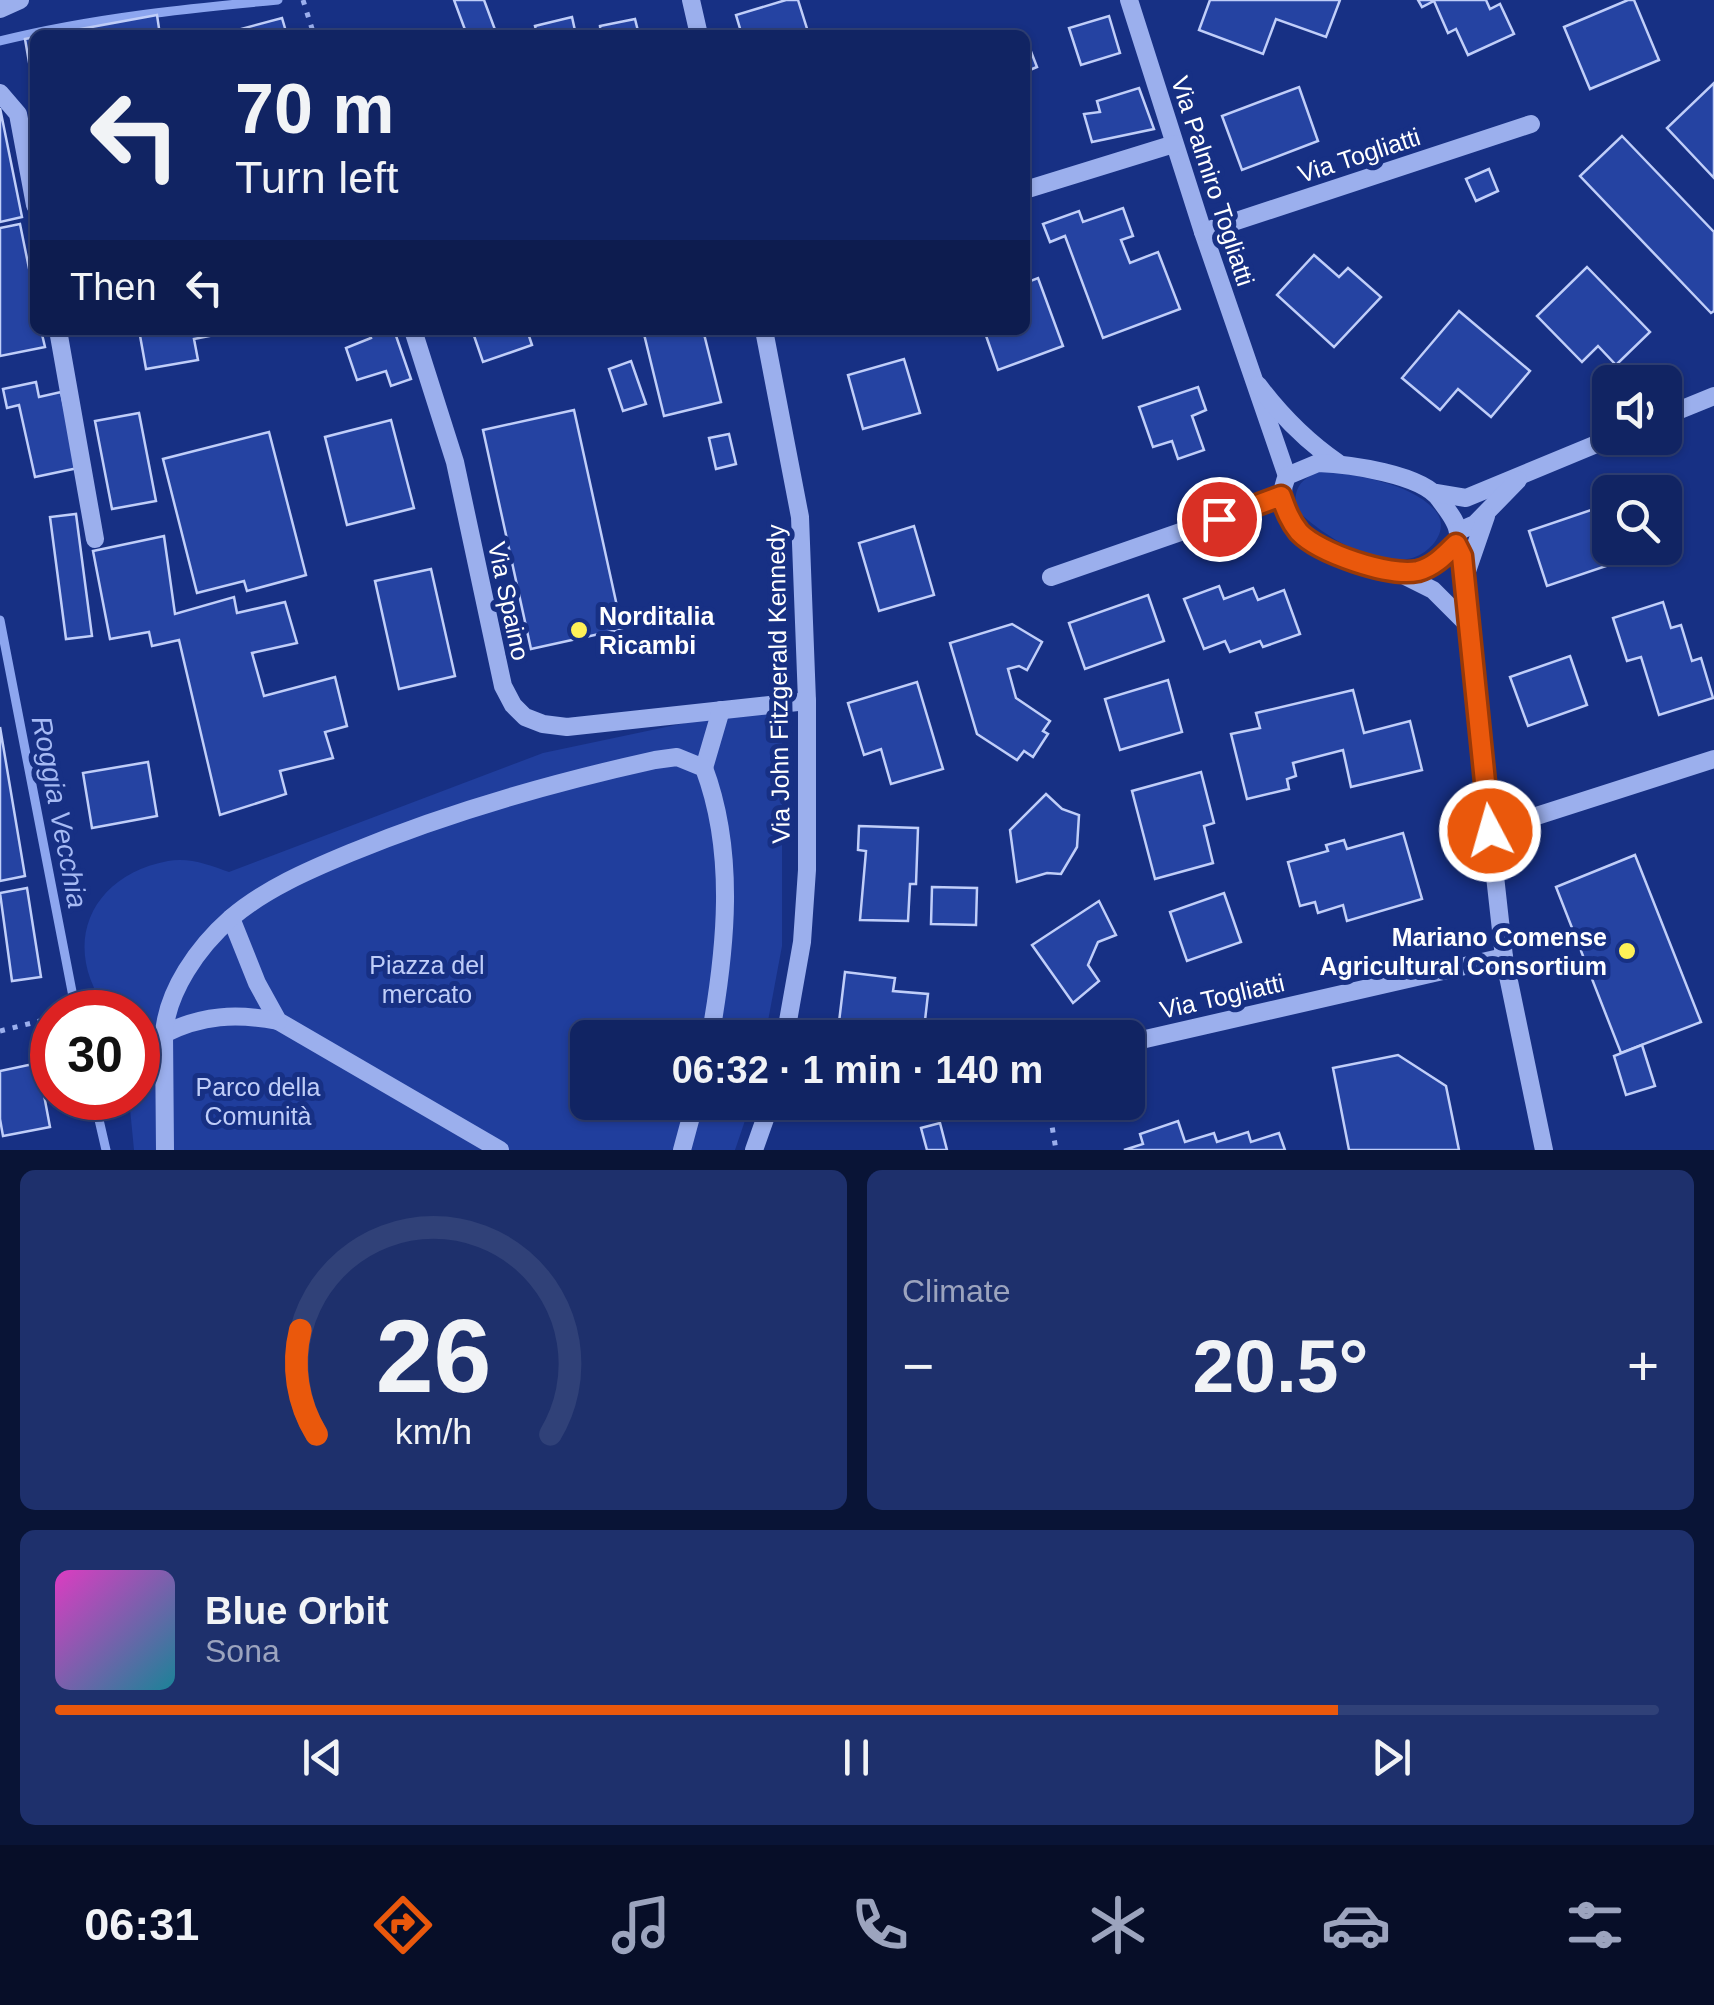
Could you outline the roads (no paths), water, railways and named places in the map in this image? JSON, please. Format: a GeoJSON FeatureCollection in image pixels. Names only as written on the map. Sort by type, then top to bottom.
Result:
{"type":"FeatureCollection","features":[{"type":"Feature","properties":{"kind":"street"},"geometry":{"type":"LineString","coordinates":[[0,9],[20,0]]}},
{"type":"Feature","properties":{"kind":"street"},"geometry":{"type":"LineString","coordinates":[[691,0],[698,30]]}},
{"type":"Feature","properties":{"kind":"street","name":"Via Palmiro Togliatti"},"geometry":{"type":"LineString","coordinates":[[1130,0],[1174,144],[1286,476]]}},
{"type":"Feature","properties":{"kind":"street"},"geometry":{"type":"LineString","coordinates":[[0,94],[18,114],[30,178]]}},
{"type":"Feature","properties":{"kind":"street","name":"Via Togliatti"},"geometry":{"type":"LineString","coordinates":[[1203,232],[1531,124]]}},
{"type":"Feature","properties":{"kind":"street"},"geometry":{"type":"LineString","coordinates":[[1030,188],[1174,144]]}},
{"type":"Feature","properties":{"kind":"street"},"geometry":{"type":"LineString","coordinates":[[59,335],[95,539]]}},
{"type":"Feature","properties":{"kind":"street","name":"Via Spaino"},"geometry":{"type":"LineString","coordinates":[[415,335],[454,462],[498,675],[513,706],[533,721],[567,727],[807,701]]}},
{"type":"Feature","properties":{"kind":"street","name":"Via John Fitzgerald Kennedy"},"geometry":{"type":"LineString","coordinates":[[765,335],[800,517],[807,701],[808,870],[802,942],[788,1020]]}},
{"type":"Feature","properties":{"kind":"street","name":"Via Palmiro Togliatti"},"geometry":{"type":"LineString","coordinates":[[1252,377],[1283,418],[1338,464]]}},
{"type":"Feature","properties":{"kind":"street"},"geometry":{"type":"LineString","coordinates":[[1682,409],[1714,396]]}},
{"type":"Feature","properties":{"kind":"street"},"geometry":{"type":"LineString","coordinates":[[1467,624],[1433,590],[1392,570],[1320,548],[1301,534],[1289,518],[1281,496],[1286,476],[1318,463],[1338,464],[1388,474],[1436,493],[1466,498],[1592,446]]}},
{"type":"Feature","properties":{"kind":"street"},"geometry":{"type":"LineString","coordinates":[[1392,570],[1417,571],[1440,560],[1526,472]]}},
{"type":"Feature","properties":{"kind":"street"},"geometry":{"type":"LineString","coordinates":[[1436,493],[1458,538],[1462,556],[1504,957],[1544,1150]]}},
{"type":"Feature","properties":{"kind":"street"},"geometry":{"type":"LineString","coordinates":[[1052,578],[1281,496]]}},
{"type":"Feature","properties":{"kind":"street"},"geometry":{"type":"LineString","coordinates":[[1464,582],[1476,537],[1488,511]]}},
{"type":"Feature","properties":{"kind":"street"},"geometry":{"type":"LineString","coordinates":[[712,1020],[722,947],[724,876],[718,816],[704,768],[721,710]]}},
{"type":"Feature","properties":{"kind":"street"},"geometry":{"type":"LineString","coordinates":[[166,1150],[164,1034],[170,1006],[180,982],[208,942],[232,918],[281,885],[323,864],[462,810],[655,760],[678,757],[704,768]]}},
{"type":"Feature","properties":{"kind":"street"},"geometry":{"type":"LineString","coordinates":[[1490,831],[1714,759]]}},
{"type":"Feature","properties":{"kind":"street"},"geometry":{"type":"LineString","coordinates":[[232,918],[257,983],[278,1021]]}},
{"type":"Feature","properties":{"kind":"street","name":"Via Togliatti"},"geometry":{"type":"LineString","coordinates":[[1145,1039],[1504,957]]}},
{"type":"Feature","properties":{"kind":"street"},"geometry":{"type":"LineString","coordinates":[[164,1034],[198,1020],[222,1016],[278,1021],[500,1150]]}},
{"type":"Feature","properties":{"kind":"street"},"geometry":{"type":"LineString","coordinates":[[682,1150],[691,1120]]}},
{"type":"Feature","properties":{"kind":"street"},"geometry":{"type":"LineString","coordinates":[[754,1150],[769,1120]]}},
{"type":"Feature","properties":{"kind":"waterway","name":"Roggia Vecchia"},"geometry":{"type":"LineString","coordinates":[[51,30],[278,0]]}},
{"type":"Feature","properties":{"kind":"waterway","name":"Roggia Vecchia"},"geometry":{"type":"LineString","coordinates":[[0,41],[30,34]]}},
{"type":"Feature","properties":{"kind":"waterway","name":"Roggia Vecchia"},"geometry":{"type":"LineString","coordinates":[[0,620],[72,990]]}},
{"type":"Feature","properties":{"kind":"waterway","name":"Roggia Vecchia"},"geometry":{"type":"LineString","coordinates":[[99,1120],[106,1150]]}},
{"type":"Feature","properties":{"kind":"place","name":"Norditalia Ricambi"},"geometry":{"type":"Point","coordinates":[579,630]}},
{"type":"Feature","properties":{"kind":"place","name":"Mariano Comense Agricultural Consortium"},"geometry":{"type":"Point","coordinates":[1627,951]}},
{"type":"Feature","properties":{"kind":"park label","name":"Piazza del mercato"},"geometry":{"type":"Point","coordinates":[427,980]}},
{"type":"Feature","properties":{"kind":"park label","name":"Parco della Comunità"},"geometry":{"type":"Point","coordinates":[258,1102]}}]}
